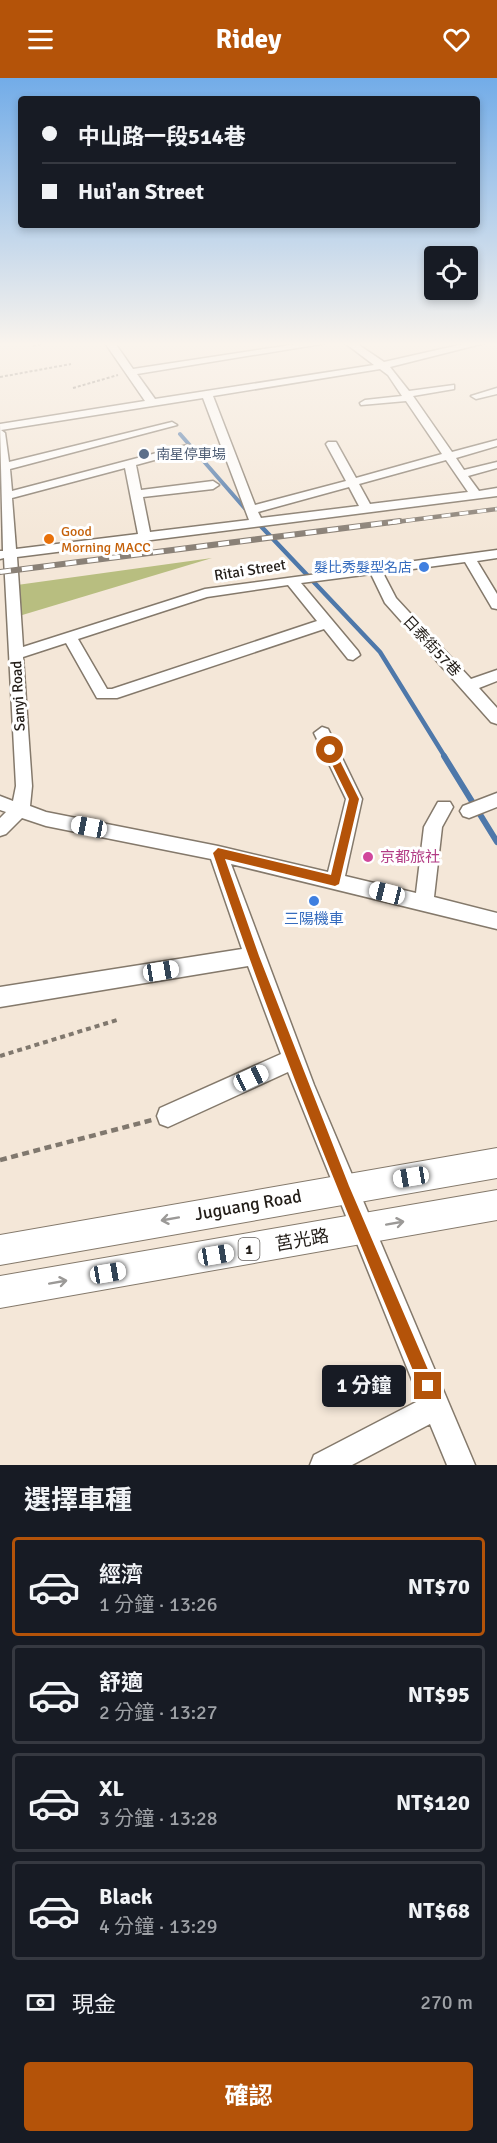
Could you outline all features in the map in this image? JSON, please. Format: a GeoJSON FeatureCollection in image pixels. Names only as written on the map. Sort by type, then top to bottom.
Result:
{"type":"FeatureCollection","features":[{"type":"Feature","properties":{"kind":"main road","name":"Juguang Road"},"geometry":{"type":"LineString","coordinates":[[0,1250],[343,1188],[497,1163]]}},
{"type":"Feature","properties":{"kind":"main road","name":"莒光路"},"geometry":{"type":"LineString","coordinates":[[0,1292],[497,1205]]}},
{"type":"Feature","properties":{"kind":"street"},"geometry":{"type":"LineString","coordinates":[[0,427],[122,408]]}},
{"type":"Feature","properties":{"kind":"street"},"geometry":{"type":"LineString","coordinates":[[212,408],[254,516]]}},
{"type":"Feature","properties":{"kind":"street"},"geometry":{"type":"LineString","coordinates":[[416,408],[475,494]]}},
{"type":"Feature","properties":{"kind":"street"},"geometry":{"type":"LineString","coordinates":[[3,472],[172,425]]}},
{"type":"Feature","properties":{"kind":"street","name":"Sanyi Road"},"geometry":{"type":"LineString","coordinates":[[0,433],[6,496],[5,555],[16,654],[24,786],[21,808]]}},
{"type":"Feature","properties":{"kind":"street"},"geometry":{"type":"LineString","coordinates":[[254,516],[352,482],[497,443]]}},
{"type":"Feature","properties":{"kind":"street"},"geometry":{"type":"LineString","coordinates":[[332,444],[366,508]]}},
{"type":"Feature","properties":{"kind":"street"},"geometry":{"type":"LineString","coordinates":[[6,496],[187,448]]}},
{"type":"Feature","properties":{"kind":"street"},"geometry":{"type":"LineString","coordinates":[[130,464],[146,536]]}},
{"type":"Feature","properties":{"kind":"street"},"geometry":{"type":"LineString","coordinates":[[462,474],[497,465]]}},
{"type":"Feature","properties":{"kind":"street"},"geometry":{"type":"LineString","coordinates":[[136,494],[213,485]]}},
{"type":"Feature","properties":{"kind":"street"},"geometry":{"type":"LineString","coordinates":[[5,555],[146,536],[254,516],[366,508],[497,492]]}},
{"type":"Feature","properties":{"kind":"street","name":"Ritai Street"},"geometry":{"type":"LineString","coordinates":[[16,654],[205,593],[497,554]]}},
{"type":"Feature","properties":{"kind":"street"},"geometry":{"type":"LineString","coordinates":[[469,558],[497,605]]}},
{"type":"Feature","properties":{"kind":"street","name":"日泰街57巷"},"geometry":{"type":"LineString","coordinates":[[375,569],[390,600],[497,718]]}},
{"type":"Feature","properties":{"kind":"street"},"geometry":{"type":"LineString","coordinates":[[291,580],[353,655]]}},
{"type":"Feature","properties":{"kind":"street"},"geometry":{"type":"LineString","coordinates":[[70,637],[102,694],[112,694],[327,623]]}},
{"type":"Feature","properties":{"kind":"street"},"geometry":{"type":"LineString","coordinates":[[469,686],[497,675]]}},
{"type":"Feature","properties":{"kind":"street"},"geometry":{"type":"LineString","coordinates":[[322,734],[354,799],[335,881]]}},
{"type":"Feature","properties":{"kind":"street"},"geometry":{"type":"LineString","coordinates":[[469,811],[497,800]]}},
{"type":"Feature","properties":{"kind":"street"},"geometry":{"type":"LineString","coordinates":[[0,803],[21,808],[46,819],[218,853],[497,921]]}},
{"type":"Feature","properties":{"kind":"street"},"geometry":{"type":"LineString","coordinates":[[424,902],[434,827],[444,807]]}},
{"type":"Feature","properties":{"kind":"street"},"geometry":{"type":"LineString","coordinates":[[0,828],[21,808]]}},
{"type":"Feature","properties":{"kind":"street"},"geometry":{"type":"LineString","coordinates":[[218,853],[253,956],[343,1188],[461,1465]]}},
{"type":"Feature","properties":{"kind":"street"},"geometry":{"type":"LineString","coordinates":[[0,997],[253,956]]}},
{"type":"Feature","properties":{"kind":"street"},"geometry":{"type":"LineString","coordinates":[[168,1116],[293,1059]]}},
{"type":"Feature","properties":{"kind":"street"},"geometry":{"type":"LineString","coordinates":[[324,1465],[436,1406]]}},
{"type":"Feature","properties":{"kind":"path"},"geometry":{"type":"LineString","coordinates":[[0,1056],[117,1020]]}},
{"type":"Feature","properties":{"kind":"path"},"geometry":{"type":"LineString","coordinates":[[0,1160],[168,1116]]}},
{"type":"Feature","properties":{"kind":"green space"},"geometry":{"type":"Polygon","coordinates":[[[212,558],[19,616],[17,585],[212,558]]]}},
{"type":"Feature","properties":{"kind":"waterway"},"geometry":{"type":"LineString","coordinates":[[180,434],[248,512]]}},
{"type":"Feature","properties":{"kind":"waterway"},"geometry":{"type":"LineString","coordinates":[[258,523],[256,521],[380,652],[445,757]]}},
{"type":"Feature","properties":{"kind":"waterway"},"geometry":{"type":"LineString","coordinates":[[444,756],[497,842]]}},
{"type":"Feature","properties":{"kind":"railway"},"geometry":{"type":"LineString","coordinates":[[388,523],[497,509]]}},
{"type":"Feature","properties":{"kind":"railway"},"geometry":{"type":"LineString","coordinates":[[0,572],[400,521]]}},
{"type":"Feature","properties":{"kind":"place","name":"南星停車場"},"geometry":{"type":"Point","coordinates":[144,454]}},
{"type":"Feature","properties":{"kind":"place","name":"Good Morning MACC"},"geometry":{"type":"Point","coordinates":[49,539]}},
{"type":"Feature","properties":{"kind":"place","name":"髮比秀髮型名店"},"geometry":{"type":"Point","coordinates":[424,567]}},
{"type":"Feature","properties":{"kind":"place","name":"京都旅社"},"geometry":{"type":"Point","coordinates":[368,857]}},
{"type":"Feature","properties":{"kind":"place","name":"三陽機車"},"geometry":{"type":"Point","coordinates":[314,901]}},
{"type":"Feature","properties":{"kind":"route"},"geometry":{"type":"LineString","coordinates":[[330,750],[354,799],[335,881],[218,853],[253,956],[343,1188],[428,1386]]}}]}
